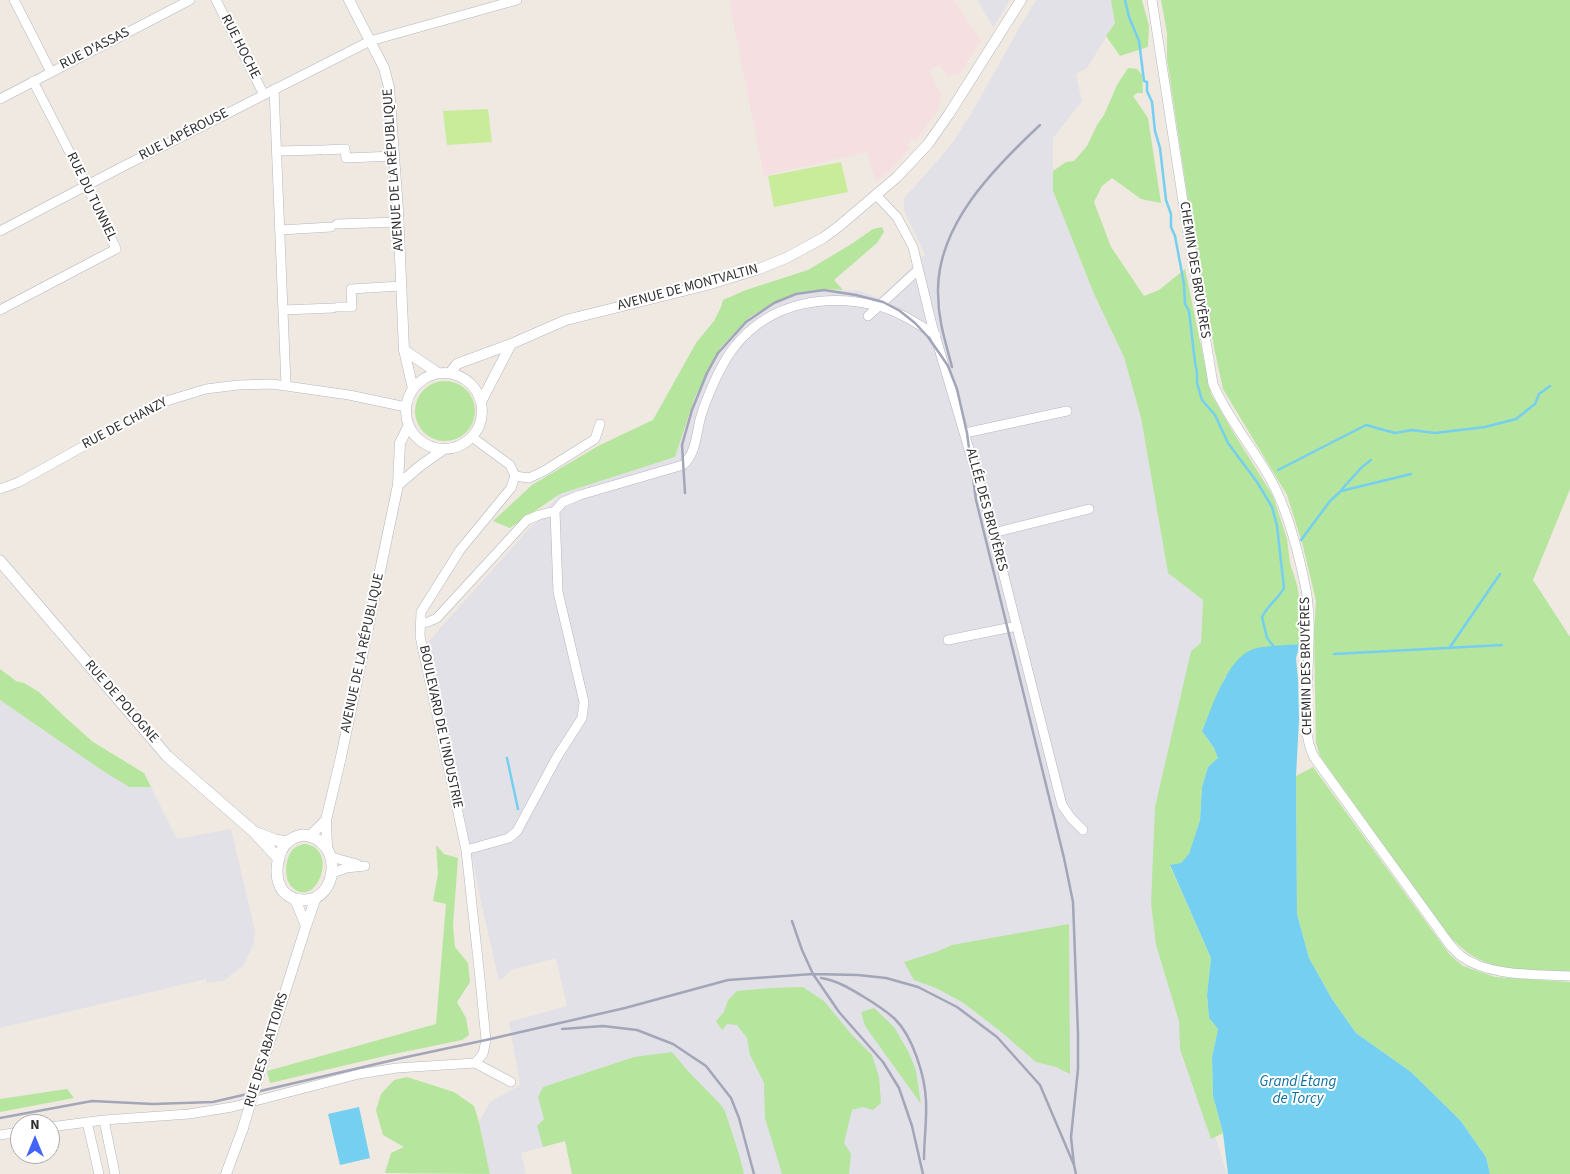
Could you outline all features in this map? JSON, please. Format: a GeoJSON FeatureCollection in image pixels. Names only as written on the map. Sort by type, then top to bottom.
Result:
{"type":"FeatureCollection","features":[{"type":"Feature","properties":{"kind":"main road","name":"RUE DE POLOGNE"},"geometry":{"type":"LineString","coordinates":[[0,561],[167,756],[254,831],[279,859]]}},
{"type":"Feature","properties":{"kind":"main road","name":"RUE DE POLOGNE"},"geometry":{"type":"LineString","coordinates":[[254,831],[274,840],[287,842]]}},
{"type":"Feature","properties":{"kind":"main road"},"geometry":{"type":"LineString","coordinates":[[303,835],[310,836],[318,838],[329,852],[330,874],[325,890],[316,897],[306,901],[295,899],[285,893],[280,887],[277,873],[280,852],[287,842],[303,835]]}},
{"type":"Feature","properties":{"kind":"street"},"geometry":{"type":"LineString","coordinates":[[14,0],[51,72]]}},
{"type":"Feature","properties":{"kind":"street","name":"RUE D'ASSAS"},"geometry":{"type":"LineString","coordinates":[[0,99],[190,0]]}},
{"type":"Feature","properties":{"kind":"street","name":"RUE HOCHE"},"geometry":{"type":"LineString","coordinates":[[216,0],[264,95]]}},
{"type":"Feature","properties":{"kind":"street","name":"AVENUE DE LA RÉPUBLIQUE"},"geometry":{"type":"LineString","coordinates":[[349,0],[384,68],[389,87],[399,222],[404,350],[413,389]]}},
{"type":"Feature","properties":{"kind":"street","name":"RUE LAPÉROUSE"},"geometry":{"type":"LineString","coordinates":[[0,231],[370,41],[517,0]]}},
{"type":"Feature","properties":{"kind":"street","name":"AVENUE DE MONTVALTIN"},"geometry":{"type":"LineString","coordinates":[[450,373],[457,364],[511,344],[566,320],[707,285],[759,269],[786,258],[823,238],[898,177],[928,144],[1021,0]]}},
{"type":"Feature","properties":{"kind":"street","name":"CHEMIN DES BRUYÈRES"},"geometry":{"type":"LineString","coordinates":[[1152,0],[1212,379],[1220,400],[1262,465],[1281,500],[1296,547],[1308,596],[1306,713],[1308,745],[1314,757],[1450,945],[1460,956],[1481,967],[1511,973],[1570,976]]}},
{"type":"Feature","properties":{"kind":"street","name":"RUE DU TUNNEL"},"geometry":{"type":"LineString","coordinates":[[0,310],[116,249],[33,81]]}},
{"type":"Feature","properties":{"kind":"street"},"geometry":{"type":"LineString","coordinates":[[274,89],[286,385]]}},
{"type":"Feature","properties":{"kind":"street"},"geometry":{"type":"LineString","coordinates":[[276,151],[345,149],[346,158],[395,156]]}},
{"type":"Feature","properties":{"kind":"street","name":"ALLÉE DES BRUYÈRES"},"geometry":{"type":"LineString","coordinates":[[876,196],[897,217],[913,247],[936,336],[993,533],[1062,805],[1082,830]]}},
{"type":"Feature","properties":{"kind":"street"},"geometry":{"type":"LineString","coordinates":[[280,230],[399,222]]}},
{"type":"Feature","properties":{"kind":"street"},"geometry":{"type":"LineString","coordinates":[[868,316],[918,270]]}},
{"type":"Feature","properties":{"kind":"street"},"geometry":{"type":"LineString","coordinates":[[283,310],[352,307],[351,289],[402,286]]}},
{"type":"Feature","properties":{"kind":"street"},"geometry":{"type":"LineString","coordinates":[[420,623],[437,618],[527,520],[555,510],[563,502],[580,495],[683,465],[692,452],[705,403],[727,358],[737,344],[770,315],[811,301],[836,300],[879,306],[902,315],[936,336]]}},
{"type":"Feature","properties":{"kind":"street"},"geometry":{"type":"LineString","coordinates":[[481,402],[511,344]]}},
{"type":"Feature","properties":{"kind":"street"},"geometry":{"type":"LineString","coordinates":[[404,350],[438,373]]}},
{"type":"Feature","properties":{"kind":"street"},"geometry":{"type":"LineString","coordinates":[[438,373],[450,373],[461,376],[477,392],[481,402],[482,415],[479,427],[472,437],[464,443],[444,449],[433,447],[415,435],[406,416],[406,406],[408,397],[420,381],[438,373]]}},
{"type":"Feature","properties":{"kind":"street","name":"RUE DE CHANZY"},"geometry":{"type":"LineString","coordinates":[[0,489],[19,482],[163,402],[206,389],[272,384],[286,385],[406,406]]}},
{"type":"Feature","properties":{"kind":"street"},"geometry":{"type":"LineString","coordinates":[[965,433],[1067,411]]}},
{"type":"Feature","properties":{"kind":"street"},"geometry":{"type":"LineString","coordinates":[[472,437],[510,465],[515,476],[529,478],[544,471],[595,439],[600,424]]}},
{"type":"Feature","properties":{"kind":"street","name":"AVENUE DE LA RÉPUBLIQUE"},"geometry":{"type":"LineString","coordinates":[[329,852],[326,820],[398,485],[400,443],[409,425]]}},
{"type":"Feature","properties":{"kind":"street"},"geometry":{"type":"LineString","coordinates":[[398,485],[444,449]]}},
{"type":"Feature","properties":{"kind":"street","name":"BOULEVARD DE L'INDUSTRIE"},"geometry":{"type":"LineString","coordinates":[[475,1063],[483,1054],[486,1040],[466,850],[420,636],[420,623],[421,612],[460,550],[511,488],[515,476]]}},
{"type":"Feature","properties":{"kind":"street"},"geometry":{"type":"LineString","coordinates":[[993,533],[1089,509]]}},
{"type":"Feature","properties":{"kind":"street"},"geometry":{"type":"LineString","coordinates":[[466,850],[493,844],[509,838],[517,831],[557,757],[582,718],[584,702],[558,592],[555,510]]}},
{"type":"Feature","properties":{"kind":"street"},"geometry":{"type":"LineString","coordinates":[[948,640],[1017,626]]}},
{"type":"Feature","properties":{"kind":"street"},"geometry":{"type":"LineString","coordinates":[[310,836],[326,820]]}},
{"type":"Feature","properties":{"kind":"street"},"geometry":{"type":"LineString","coordinates":[[329,852],[365,866],[346,868],[330,874]]}},
{"type":"Feature","properties":{"kind":"street","name":"RUE DES ABATTOIRS"},"geometry":{"type":"LineString","coordinates":[[226,1174],[243,1128],[316,897]]}},
{"type":"Feature","properties":{"kind":"street"},"geometry":{"type":"LineString","coordinates":[[295,899],[306,926]]}},
{"type":"Feature","properties":{"kind":"street"},"geometry":{"type":"LineString","coordinates":[[60,1126],[104,1120],[189,1114],[232,1107],[359,1074],[397,1068],[475,1063],[511,1082]]}},
{"type":"Feature","properties":{"kind":"street"},"geometry":{"type":"LineString","coordinates":[[104,1120],[115,1174]]}},
{"type":"Feature","properties":{"kind":"street"},"geometry":{"type":"LineString","coordinates":[[87,1122],[99,1174]]}},
{"type":"Feature","properties":{"kind":"shaded area"},"geometry":{"type":"Polygon","coordinates":[[[729,0],[954,0],[981,41],[959,74],[948,76],[939,64],[929,71],[941,95],[939,109],[915,141],[912,138],[907,145],[910,148],[895,166],[876,182],[867,152],[764,176],[729,0]]]}},
{"type":"Feature","properties":{"kind":"shaded area"},"geometry":{"type":"Polygon","coordinates":[[[978,0],[1010,0],[993,28],[978,0]]]}},
{"type":"Feature","properties":{"kind":"shaded area"},"geometry":{"type":"Polygon","coordinates":[[[1036,0],[1111,0],[1114,13],[1115,23],[1087,68],[1076,74],[1082,101],[1053,138],[1053,191],[1094,294],[1124,357],[1141,418],[1168,573],[1203,600],[1201,643],[1191,651],[1168,754],[1151,904],[1156,945],[1227,1174],[572,1174],[565,1141],[521,1153],[526,1174],[490,1174],[479,1122],[490,1102],[520,1085],[509,1022],[567,1006],[556,958],[511,970],[499,981],[481,902],[429,641],[560,494],[675,457],[695,397],[721,347],[751,316],[795,293],[826,289],[860,291],[879,298],[925,255],[904,210],[904,198],[955,139],[1036,0]]]}},
{"type":"Feature","properties":{"kind":"shaded area"},"geometry":{"type":"Polygon","coordinates":[[[0,700],[129,787],[151,787],[177,839],[231,829],[255,931],[254,943],[243,966],[223,981],[207,983],[206,979],[0,1028],[0,700]]]}},
{"type":"Feature","properties":{"kind":"green space"},"geometry":{"type":"Polygon","coordinates":[[[1111,0],[1142,0],[1149,26],[1148,47],[1120,56],[1106,36],[1115,23],[1111,0]]]}},
{"type":"Feature","properties":{"kind":"green space"},"geometry":{"type":"Polygon","coordinates":[[[1161,0],[1570,0],[1570,489],[1533,580],[1570,637],[1570,972],[1511,968],[1489,963],[1469,954],[1445,932],[1320,756],[1316,743],[1314,631],[1316,601],[1303,546],[1287,495],[1223,389],[1194,240],[1167,59],[1167,33],[1161,0]]]}},
{"type":"Feature","properties":{"kind":"green space"},"geometry":{"type":"Polygon","coordinates":[[[1128,68],[1137,69],[1142,75],[1143,93],[1137,93],[1133,96],[1148,118],[1161,203],[1141,199],[1112,178],[1102,186],[1094,202],[1111,247],[1144,296],[1159,290],[1185,269],[1211,394],[1273,496],[1287,539],[1290,563],[1297,585],[1301,608],[1300,644],[1253,649],[1225,677],[1202,731],[1214,748],[1218,758],[1208,767],[1202,787],[1200,820],[1189,855],[1181,863],[1170,866],[1211,958],[1207,995],[1209,1018],[1218,1029],[1212,1057],[1213,1096],[1223,1133],[1211,1139],[1180,1049],[1179,1021],[1156,945],[1151,904],[1155,807],[1191,651],[1201,643],[1203,600],[1168,573],[1141,418],[1124,357],[1094,294],[1053,191],[1053,171],[1066,162],[1074,161],[1087,146],[1104,115],[1117,85],[1128,68]]]}},
{"type":"Feature","properties":{"kind":"green space"},"geometry":{"type":"Polygon","coordinates":[[[488,109],[492,142],[447,145],[443,111],[488,109]]]}},
{"type":"Feature","properties":{"kind":"green space"},"geometry":{"type":"Polygon","coordinates":[[[841,162],[848,192],[774,207],[768,176],[841,162]]]}},
{"type":"Feature","properties":{"kind":"green space"},"geometry":{"type":"Polygon","coordinates":[[[882,227],[884,232],[877,243],[834,280],[843,290],[826,289],[795,293],[751,316],[721,347],[695,397],[675,457],[560,494],[510,528],[493,521],[532,485],[600,445],[653,420],[696,343],[714,321],[723,300],[746,290],[808,270],[873,229],[882,227]]]}},
{"type":"Feature","properties":{"kind":"green space"},"geometry":{"type":"Polygon","coordinates":[[[445,381],[462,386],[470,394],[475,411],[470,428],[462,436],[445,441],[428,436],[420,428],[415,411],[420,394],[428,386],[445,381]]]}},
{"type":"Feature","properties":{"kind":"green space"},"geometry":{"type":"Polygon","coordinates":[[[0,669],[16,681],[24,683],[39,692],[93,742],[144,773],[151,787],[129,787],[0,700],[0,669]]]}},
{"type":"Feature","properties":{"kind":"green space"},"geometry":{"type":"Polygon","coordinates":[[[1313,767],[1450,955],[1463,966],[1495,977],[1570,982],[1570,1174],[1490,1174],[1486,1157],[1460,1120],[1411,1072],[1356,1033],[1332,999],[1309,958],[1297,914],[1296,776],[1313,767]]]}},
{"type":"Feature","properties":{"kind":"green space"},"geometry":{"type":"Polygon","coordinates":[[[304,844],[315,848],[321,856],[323,866],[321,876],[316,885],[309,891],[300,892],[289,883],[286,869],[287,860],[292,850],[304,844]]]}},
{"type":"Feature","properties":{"kind":"green space"},"geometry":{"type":"Polygon","coordinates":[[[436,845],[444,854],[458,858],[453,926],[455,947],[468,963],[470,982],[457,1002],[466,1018],[469,1035],[462,1040],[270,1083],[267,1071],[436,1024],[446,904],[433,901],[438,874],[436,845]]]}},
{"type":"Feature","properties":{"kind":"green space"},"geometry":{"type":"Polygon","coordinates":[[[1069,924],[1070,1074],[1056,1067],[1036,1062],[999,1030],[962,1002],[936,988],[914,980],[904,962],[952,945],[1069,924]]]}},
{"type":"Feature","properties":{"kind":"green space"},"geometry":{"type":"Polygon","coordinates":[[[803,987],[824,1001],[852,1035],[872,1055],[879,1077],[881,1103],[873,1110],[863,1107],[852,1110],[844,1143],[851,1154],[849,1174],[782,1174],[765,1118],[764,1083],[750,1055],[747,1038],[737,1025],[727,1024],[722,1030],[716,1021],[724,1012],[728,1000],[737,991],[803,987]]]}},
{"type":"Feature","properties":{"kind":"green space"},"geometry":{"type":"Polygon","coordinates":[[[874,1008],[894,1027],[909,1053],[916,1071],[921,1104],[865,1026],[861,1012],[874,1008]]]}},
{"type":"Feature","properties":{"kind":"green space"},"geometry":{"type":"Polygon","coordinates":[[[672,1052],[725,1111],[744,1174],[572,1174],[565,1141],[543,1147],[537,1126],[544,1119],[538,1097],[543,1087],[634,1057],[672,1052]]]}},
{"type":"Feature","properties":{"kind":"green space"},"geometry":{"type":"Polygon","coordinates":[[[407,1077],[454,1092],[474,1106],[490,1174],[385,1173],[391,1153],[404,1147],[383,1135],[376,1110],[381,1094],[394,1080],[407,1077]]]}},
{"type":"Feature","properties":{"kind":"green space"},"geometry":{"type":"Polygon","coordinates":[[[67,1089],[74,1098],[0,1112],[0,1099],[67,1089]]]}},
{"type":"Feature","properties":{"kind":"water","name":"Grand Étang de Torcy"},"geometry":{"type":"Polygon","coordinates":[[[1300,644],[1296,658],[1299,719],[1296,776],[1297,914],[1309,958],[1332,999],[1356,1033],[1411,1072],[1460,1120],[1486,1157],[1490,1174],[1228,1174],[1223,1133],[1213,1096],[1212,1057],[1218,1029],[1209,1018],[1207,995],[1211,958],[1170,865],[1181,863],[1189,854],[1200,820],[1202,787],[1208,767],[1218,758],[1214,748],[1202,731],[1228,673],[1235,662],[1253,649],[1300,644]]]}},
{"type":"Feature","properties":{"kind":"water"},"geometry":{"type":"Polygon","coordinates":[[[359,1107],[370,1158],[340,1165],[328,1114],[359,1107]]]}},
{"type":"Feature","properties":{"kind":"waterway"},"geometry":{"type":"LineString","coordinates":[[1125,0],[1129,17],[1139,41],[1144,81],[1147,82],[1147,91],[1152,102],[1166,200],[1171,214],[1171,227],[1175,236],[1184,284],[1185,304],[1189,311],[1197,383],[1202,400],[1215,415],[1228,443],[1257,482],[1272,507],[1277,526],[1284,588],[1262,617],[1267,638],[1275,648]]}},
{"type":"Feature","properties":{"kind":"waterway"},"geometry":{"type":"LineString","coordinates":[[1278,470],[1366,425],[1395,433],[1412,430],[1435,433],[1485,427],[1516,419],[1535,404],[1539,394],[1550,386]]}},
{"type":"Feature","properties":{"kind":"waterway"},"geometry":{"type":"LineString","coordinates":[[1342,489],[1371,460]]}},
{"type":"Feature","properties":{"kind":"waterway"},"geometry":{"type":"LineString","coordinates":[[1301,540],[1330,501],[1341,491],[1411,474]]}},
{"type":"Feature","properties":{"kind":"waterway"},"geometry":{"type":"LineString","coordinates":[[1450,647],[1500,574]]}},
{"type":"Feature","properties":{"kind":"waterway"},"geometry":{"type":"LineString","coordinates":[[1334,654],[1502,645]]}},
{"type":"Feature","properties":{"kind":"waterway"},"geometry":{"type":"LineString","coordinates":[[507,758],[518,809]]}},
{"type":"Feature","properties":{"kind":"railway"},"geometry":{"type":"LineString","coordinates":[[952,367],[942,330],[938,302],[940,267],[947,244],[958,221],[987,179],[1040,125]]}},
{"type":"Feature","properties":{"kind":"railway"},"geometry":{"type":"LineString","coordinates":[[685,493],[682,445],[692,410],[707,373],[718,353],[746,322],[774,303],[796,294],[824,290],[883,302],[900,311],[915,323],[928,337],[948,366],[957,389],[967,433],[976,500],[1064,858],[1073,902],[1078,1034],[1078,1069],[1071,1137],[1074,1165]]}},
{"type":"Feature","properties":{"kind":"railway"},"geometry":{"type":"LineString","coordinates":[[792,921],[813,974],[839,1012],[883,1062],[899,1088],[912,1126],[923,1174]]}},
{"type":"Feature","properties":{"kind":"railway"},"geometry":{"type":"LineString","coordinates":[[0,1118],[92,1101],[153,1104],[213,1102],[625,1008],[728,980],[813,974],[858,975],[886,978],[918,987],[957,1007],[997,1037],[1040,1085],[1074,1165],[1076,1174]]}},
{"type":"Feature","properties":{"kind":"railway"},"geometry":{"type":"LineString","coordinates":[[821,978],[843,985],[876,1004],[895,1019],[907,1036],[917,1057],[925,1091],[924,1159]]}},
{"type":"Feature","properties":{"kind":"railway"},"geometry":{"type":"LineString","coordinates":[[562,1029],[603,1026],[637,1030],[673,1044],[706,1066],[731,1098],[739,1118],[754,1174]]}}]}
